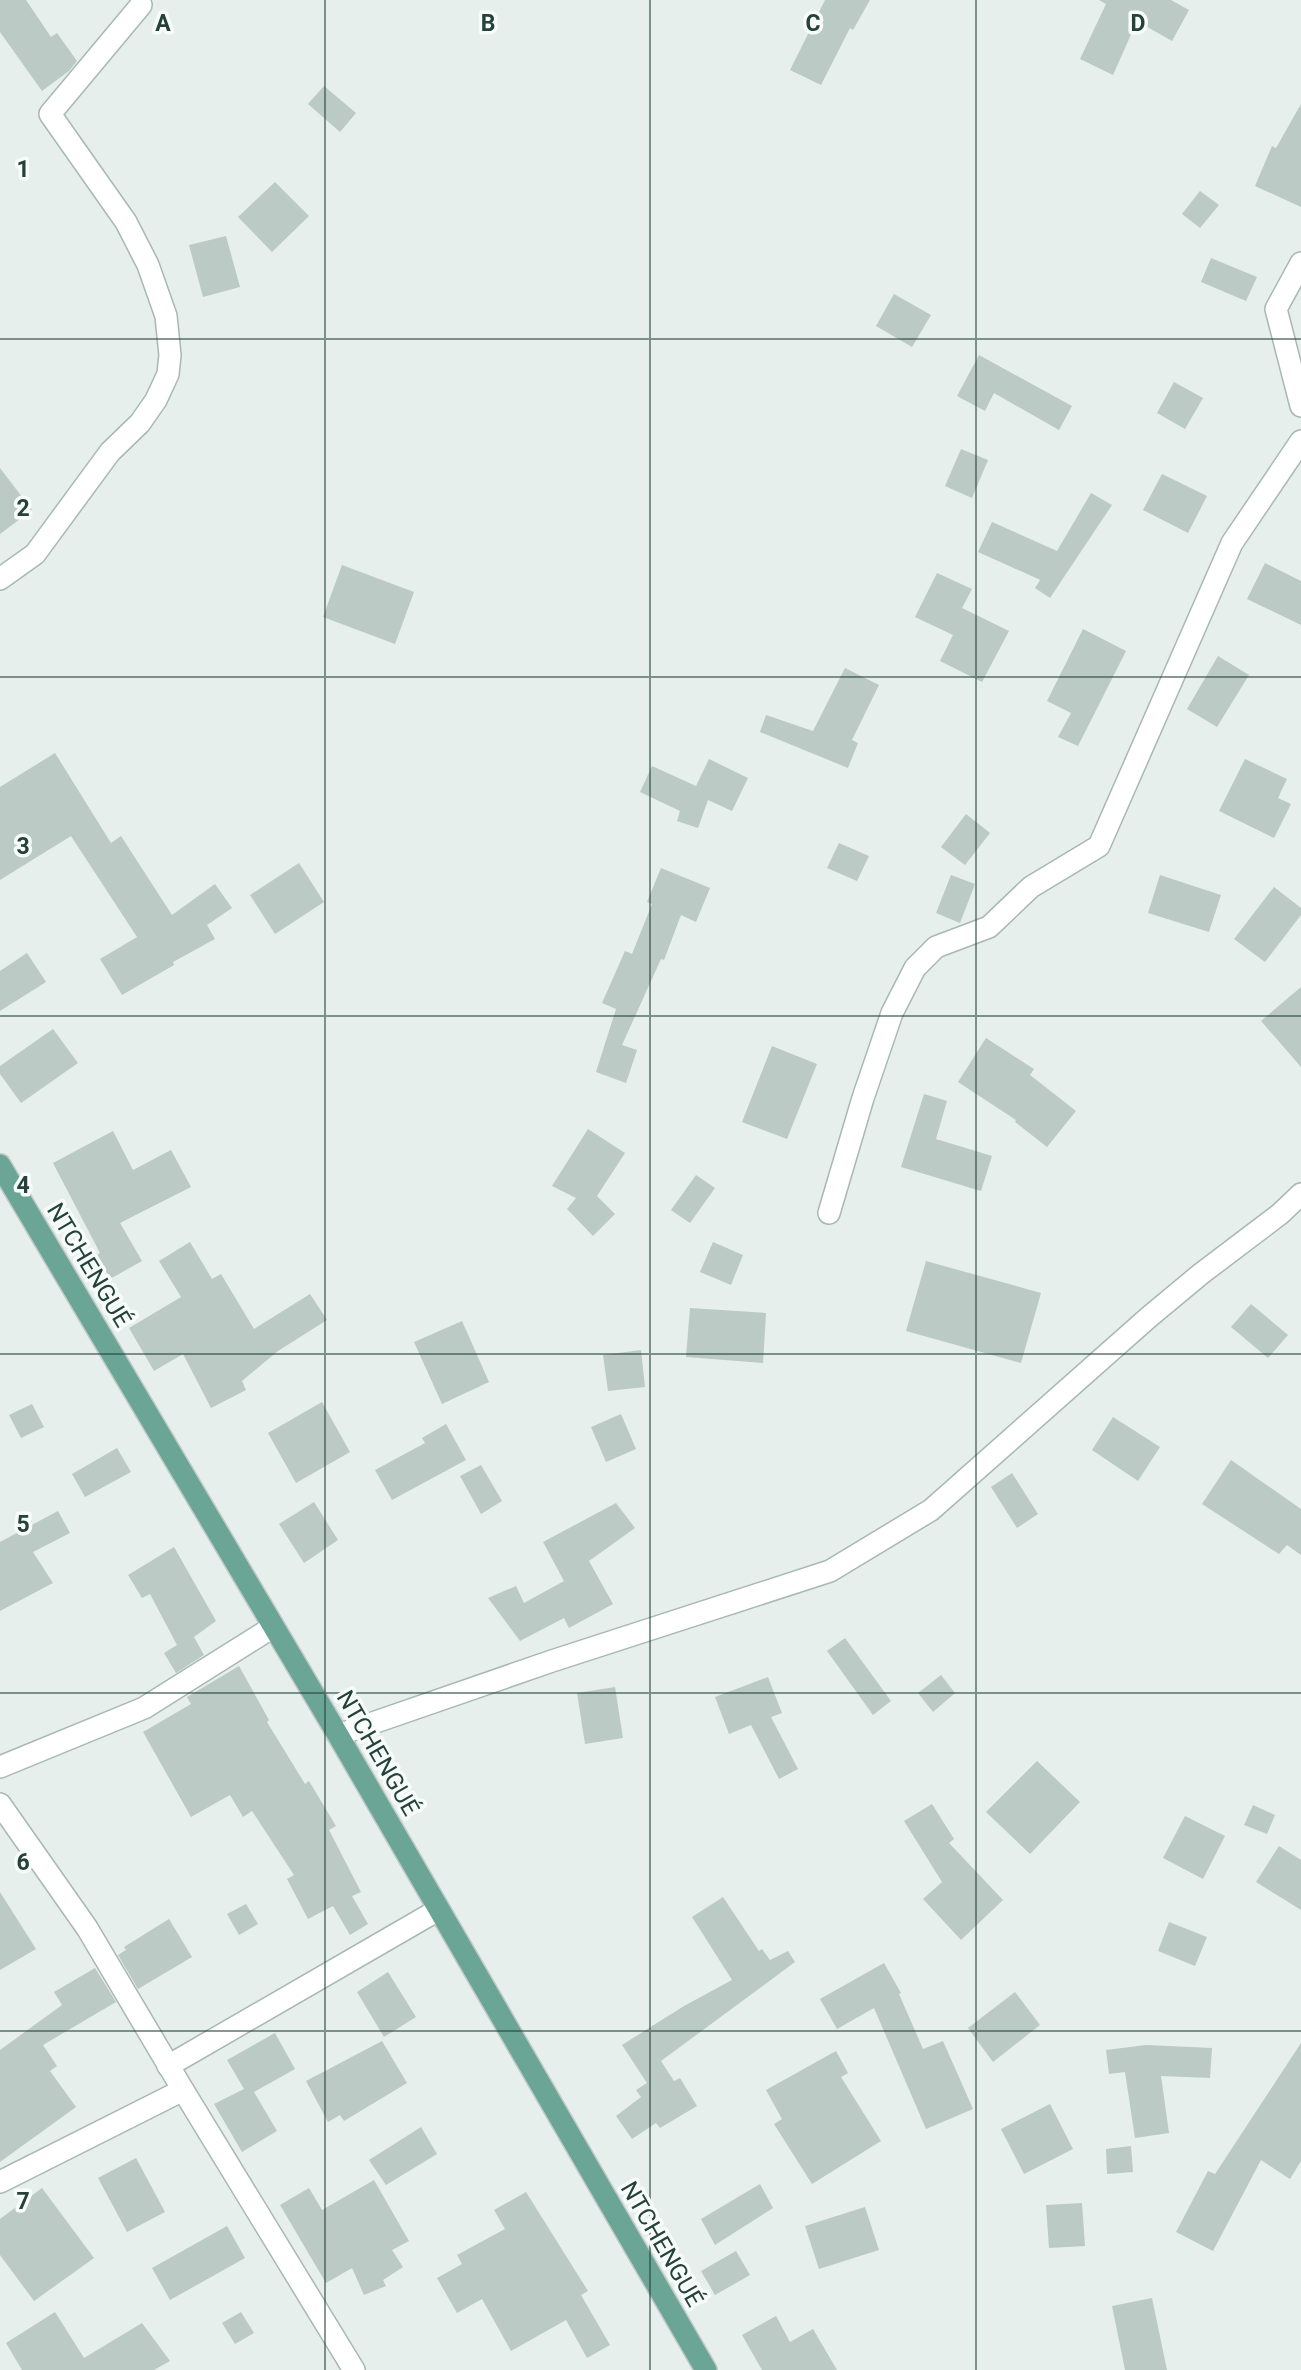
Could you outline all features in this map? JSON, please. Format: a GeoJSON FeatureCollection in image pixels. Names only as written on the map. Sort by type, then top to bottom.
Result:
{"type":"FeatureCollection","features":[{"type":"Feature","properties":{"kind":"main road","name":"NTCHENGUÉ"},"geometry":{"type":"LineString","coordinates":[[0,1165],[338,1735],[706,2370]]}},
{"type":"Feature","properties":{"kind":"street"},"geometry":{"type":"LineString","coordinates":[[0,579],[35,554],[110,452],[139,423],[156,400],[168,374],[170,355],[166,316],[148,265],[126,222],[50,114],[141,5]]}},
{"type":"Feature","properties":{"kind":"street"},"geometry":{"type":"LineString","coordinates":[[1301,263],[1276,309],[1301,406]]}},
{"type":"Feature","properties":{"kind":"street"},"geometry":{"type":"LineString","coordinates":[[829,1213],[863,1098],[892,1013],[915,968],[936,947],[989,927],[1031,887],[1099,846],[1231,543],[1301,440]]}},
{"type":"Feature","properties":{"kind":"street"},"geometry":{"type":"LineString","coordinates":[[338,1735],[565,1656],[831,1571],[931,1510],[1149,1317],[1301,1194]]}},
{"type":"Feature","properties":{"kind":"street"},"geometry":{"type":"LineString","coordinates":[[0,1767],[144,1708],[273,1627]]}},
{"type":"Feature","properties":{"kind":"street"},"geometry":{"type":"LineString","coordinates":[[0,1804],[87,1928],[183,2091],[354,2370]]}},
{"type":"Feature","properties":{"kind":"street"},"geometry":{"type":"LineString","coordinates":[[168,2066],[438,1910]]}},
{"type":"Feature","properties":{"kind":"street"},"geometry":{"type":"LineString","coordinates":[[0,2182],[183,2091]]}},
{"type":"Feature","properties":{"kind":"building"},"geometry":{"type":"Polygon","coordinates":[[[0,0],[26,0],[51,37],[57,33],[77,61],[69,71],[42,91],[0,32],[0,0]]]}},
{"type":"Feature","properties":{"kind":"building"},"geometry":{"type":"Polygon","coordinates":[[[825,0],[870,0],[853,30],[850,28],[821,85],[790,70],[825,0]]]}},
{"type":"Feature","properties":{"kind":"building"},"geometry":{"type":"Polygon","coordinates":[[[1099,0],[1171,0],[1189,10],[1172,41],[1137,21],[1113,75],[1080,59],[1106,4],[1099,0]]]}},
{"type":"Feature","properties":{"kind":"building"},"geometry":{"type":"Polygon","coordinates":[[[324,86],[356,113],[340,132],[308,104],[324,86]]]}},
{"type":"Feature","properties":{"kind":"building"},"geometry":{"type":"Polygon","coordinates":[[[1301,104],[1301,207],[1255,186],[1272,146],[1276,148],[1301,104]]]}},
{"type":"Feature","properties":{"kind":"building"},"geometry":{"type":"Polygon","coordinates":[[[275,182],[309,216],[272,252],[238,217],[275,182]]]}},
{"type":"Feature","properties":{"kind":"building"},"geometry":{"type":"Polygon","coordinates":[[[1200,191],[1219,205],[1200,228],[1182,214],[1200,191]]]}},
{"type":"Feature","properties":{"kind":"building"},"geometry":{"type":"Polygon","coordinates":[[[226,236],[240,287],[203,297],[189,245],[226,236]]]}},
{"type":"Feature","properties":{"kind":"building"},"geometry":{"type":"Polygon","coordinates":[[[1211,258],[1257,277],[1246,301],[1201,282],[1211,258]]]}},
{"type":"Feature","properties":{"kind":"building"},"geometry":{"type":"Polygon","coordinates":[[[894,294],[931,315],[912,347],[876,326],[894,294]]]}},
{"type":"Feature","properties":{"kind":"building"},"geometry":{"type":"Polygon","coordinates":[[[979,355],[1072,406],[1059,430],[994,393],[985,411],[957,396],[979,355]]]}},
{"type":"Feature","properties":{"kind":"building"},"geometry":{"type":"Polygon","coordinates":[[[1174,382],[1203,398],[1185,429],[1157,413],[1174,382]]]}},
{"type":"Feature","properties":{"kind":"building"},"geometry":{"type":"Polygon","coordinates":[[[961,449],[988,460],[972,498],[945,486],[961,449]]]}},
{"type":"Feature","properties":{"kind":"building"},"geometry":{"type":"Polygon","coordinates":[[[0,468],[32,510],[0,534],[0,468]]]}},
{"type":"Feature","properties":{"kind":"building"},"geometry":{"type":"Polygon","coordinates":[[[1162,474],[1207,496],[1188,533],[1143,510],[1162,474]]]}},
{"type":"Feature","properties":{"kind":"building"},"geometry":{"type":"Polygon","coordinates":[[[1091,493],[1112,505],[1050,598],[1035,588],[1040,580],[978,552],[992,522],[1057,551],[1091,493]]]}},
{"type":"Feature","properties":{"kind":"building"},"geometry":{"type":"Polygon","coordinates":[[[1265,563],[1301,581],[1301,625],[1247,599],[1265,563]]]}},
{"type":"Feature","properties":{"kind":"building"},"geometry":{"type":"Polygon","coordinates":[[[342,565],[414,592],[395,644],[323,617],[342,565]]]}},
{"type":"Feature","properties":{"kind":"building"},"geometry":{"type":"Polygon","coordinates":[[[937,573],[972,589],[962,608],[1009,631],[982,682],[940,661],[953,635],[915,617],[937,573]]]}},
{"type":"Feature","properties":{"kind":"building"},"geometry":{"type":"Polygon","coordinates":[[[1083,629],[1126,651],[1078,746],[1058,737],[1071,713],[1047,701],[1083,629]]]}},
{"type":"Feature","properties":{"kind":"building"},"geometry":{"type":"Polygon","coordinates":[[[1218,656],[1249,675],[1217,727],[1187,709],[1218,656]]]}},
{"type":"Feature","properties":{"kind":"building"},"geometry":{"type":"Polygon","coordinates":[[[845,668],[879,685],[852,740],[858,743],[848,768],[760,732],[766,715],[813,731],[845,668]]]}},
{"type":"Feature","properties":{"kind":"building"},"geometry":{"type":"Polygon","coordinates":[[[55,753],[111,843],[121,836],[172,915],[215,884],[232,908],[207,925],[215,939],[122,995],[100,959],[137,937],[71,836],[0,880],[0,787],[55,753]]]}},
{"type":"Feature","properties":{"kind":"building"},"geometry":{"type":"Polygon","coordinates":[[[709,759],[748,778],[732,811],[708,800],[698,828],[677,821],[680,811],[640,792],[652,766],[696,786],[709,759]]]}},
{"type":"Feature","properties":{"kind":"building"},"geometry":{"type":"Polygon","coordinates":[[[1245,759],[1287,779],[1278,798],[1291,804],[1274,838],[1219,811],[1245,759]]]}},
{"type":"Feature","properties":{"kind":"building"},"geometry":{"type":"Polygon","coordinates":[[[966,814],[990,833],[965,865],[941,847],[966,814]]]}},
{"type":"Feature","properties":{"kind":"building"},"geometry":{"type":"Polygon","coordinates":[[[839,843],[869,856],[857,881],[827,868],[839,843]]]}},
{"type":"Feature","properties":{"kind":"building"},"geometry":{"type":"Polygon","coordinates":[[[299,863],[324,902],[275,934],[250,895],[299,863]]]}},
{"type":"Feature","properties":{"kind":"building"},"geometry":{"type":"Polygon","coordinates":[[[661,868],[710,888],[696,922],[681,915],[664,960],[661,959],[622,1045],[637,1050],[626,1083],[596,1072],[616,1009],[602,1003],[625,951],[632,954],[652,904],[647,902],[661,868]]]}},
{"type":"Feature","properties":{"kind":"building"},"geometry":{"type":"Polygon","coordinates":[[[951,875],[975,884],[960,923],[936,913],[951,875]]]}},
{"type":"Feature","properties":{"kind":"building"},"geometry":{"type":"Polygon","coordinates":[[[1160,875],[1221,895],[1209,932],[1148,913],[1160,875]]]}},
{"type":"Feature","properties":{"kind":"building"},"geometry":{"type":"Polygon","coordinates":[[[1274,887],[1301,908],[1301,915],[1265,962],[1234,939],[1274,887]]]}},
{"type":"Feature","properties":{"kind":"building"},"geometry":{"type":"Polygon","coordinates":[[[27,953],[46,982],[0,1011],[0,971],[27,953]]]}},
{"type":"Feature","properties":{"kind":"building"},"geometry":{"type":"Polygon","coordinates":[[[1301,987],[1301,1067],[1261,1021],[1301,987]]]}},
{"type":"Feature","properties":{"kind":"building"},"geometry":{"type":"Polygon","coordinates":[[[53,1029],[78,1063],[21,1103],[0,1074],[0,1066],[53,1029]]]}},
{"type":"Feature","properties":{"kind":"building"},"geometry":{"type":"Polygon","coordinates":[[[986,1038],[1034,1069],[1030,1075],[1076,1111],[1047,1147],[1015,1122],[1016,1120],[958,1082],[986,1038]]]}},
{"type":"Feature","properties":{"kind":"building"},"geometry":{"type":"Polygon","coordinates":[[[772,1046],[817,1064],[787,1139],[742,1122],[772,1046]]]}},
{"type":"Feature","properties":{"kind":"building"},"geometry":{"type":"Polygon","coordinates":[[[924,1094],[947,1101],[936,1139],[992,1156],[981,1191],[901,1167],[924,1094]]]}},
{"type":"Feature","properties":{"kind":"building"},"geometry":{"type":"Polygon","coordinates":[[[588,1129],[625,1153],[597,1196],[615,1214],[593,1236],[567,1209],[576,1198],[552,1186],[588,1129]]]}},
{"type":"Feature","properties":{"kind":"building"},"geometry":{"type":"Polygon","coordinates":[[[113,1131],[133,1170],[171,1150],[191,1187],[120,1223],[142,1261],[110,1279],[97,1255],[100,1253],[53,1163],[113,1131]]]}},
{"type":"Feature","properties":{"kind":"building"},"geometry":{"type":"Polygon","coordinates":[[[696,1175],[715,1188],[690,1223],[671,1210],[696,1175]]]}},
{"type":"Feature","properties":{"kind":"building"},"geometry":{"type":"Polygon","coordinates":[[[190,1242],[212,1279],[221,1274],[254,1329],[310,1294],[327,1320],[278,1351],[242,1381],[246,1390],[211,1408],[183,1354],[154,1371],[129,1328],[181,1297],[159,1261],[190,1242]]]}},
{"type":"Feature","properties":{"kind":"building"},"geometry":{"type":"Polygon","coordinates":[[[713,1242],[743,1255],[731,1285],[700,1272],[713,1242]]]}},
{"type":"Feature","properties":{"kind":"building"},"geometry":{"type":"Polygon","coordinates":[[[926,1261],[1041,1293],[1021,1363],[906,1331],[926,1261]]]}},
{"type":"Feature","properties":{"kind":"building"},"geometry":{"type":"Polygon","coordinates":[[[1251,1304],[1288,1335],[1268,1358],[1231,1327],[1251,1304]]]}},
{"type":"Feature","properties":{"kind":"building"},"geometry":{"type":"Polygon","coordinates":[[[690,1308],[766,1313],[763,1363],[686,1357],[690,1308]]]}},
{"type":"Feature","properties":{"kind":"building"},"geometry":{"type":"Polygon","coordinates":[[[462,1321],[489,1382],[442,1404],[414,1342],[462,1321]]]}},
{"type":"Feature","properties":{"kind":"building"},"geometry":{"type":"Polygon","coordinates":[[[641,1350],[645,1387],[608,1391],[603,1355],[641,1350]]]}},
{"type":"Feature","properties":{"kind":"building"},"geometry":{"type":"Polygon","coordinates":[[[322,1402],[350,1452],[296,1483],[268,1433],[322,1402]]]}},
{"type":"Feature","properties":{"kind":"building"},"geometry":{"type":"Polygon","coordinates":[[[32,1404],[44,1427],[21,1438],[9,1415],[32,1404]]]}},
{"type":"Feature","properties":{"kind":"building"},"geometry":{"type":"Polygon","coordinates":[[[621,1414],[636,1449],[606,1462],[591,1427],[621,1414]]]}},
{"type":"Feature","properties":{"kind":"building"},"geometry":{"type":"Polygon","coordinates":[[[1113,1417],[1160,1447],[1138,1481],[1092,1450],[1113,1417]]]}},
{"type":"Feature","properties":{"kind":"building"},"geometry":{"type":"Polygon","coordinates":[[[446,1424],[466,1460],[392,1500],[375,1470],[425,1443],[422,1438],[446,1424]]]}},
{"type":"Feature","properties":{"kind":"building"},"geometry":{"type":"Polygon","coordinates":[[[117,1448],[131,1472],[85,1497],[72,1474],[117,1448]]]}},
{"type":"Feature","properties":{"kind":"building"},"geometry":{"type":"Polygon","coordinates":[[[1231,1460],[1301,1509],[1301,1555],[1287,1545],[1279,1554],[1202,1504],[1231,1460]]]}},
{"type":"Feature","properties":{"kind":"building"},"geometry":{"type":"Polygon","coordinates":[[[481,1465],[502,1501],[481,1514],[460,1476],[481,1465]]]}},
{"type":"Feature","properties":{"kind":"building"},"geometry":{"type":"Polygon","coordinates":[[[1012,1473],[1038,1514],[1017,1528],[991,1487],[1012,1473]]]}},
{"type":"Feature","properties":{"kind":"building"},"geometry":{"type":"Polygon","coordinates":[[[314,1502],[338,1540],[304,1563],[279,1524],[314,1502]]]}},
{"type":"Feature","properties":{"kind":"building"},"geometry":{"type":"Polygon","coordinates":[[[616,1503],[635,1528],[589,1561],[613,1604],[569,1628],[564,1618],[520,1641],[488,1598],[516,1586],[524,1603],[564,1581],[543,1542],[616,1503]]]}},
{"type":"Feature","properties":{"kind":"building"},"geometry":{"type":"Polygon","coordinates":[[[58,1511],[70,1533],[33,1552],[53,1583],[0,1611],[0,1542],[58,1511]]]}},
{"type":"Feature","properties":{"kind":"building"},"geometry":{"type":"Polygon","coordinates":[[[174,1547],[216,1621],[194,1637],[204,1655],[176,1673],[164,1653],[177,1645],[150,1594],[142,1598],[128,1575],[174,1547]]]}},
{"type":"Feature","properties":{"kind":"building"},"geometry":{"type":"Polygon","coordinates":[[[845,1638],[891,1701],[873,1715],[827,1651],[845,1638]]]}},
{"type":"Feature","properties":{"kind":"building"},"geometry":{"type":"Polygon","coordinates":[[[239,1666],[269,1720],[267,1722],[305,1784],[309,1781],[336,1826],[329,1830],[361,1892],[352,1896],[368,1924],[350,1935],[333,1906],[308,1919],[287,1879],[294,1875],[252,1811],[243,1817],[230,1795],[191,1817],[143,1732],[191,1704],[187,1697],[239,1666]]]}},
{"type":"Feature","properties":{"kind":"building"},"geometry":{"type":"Polygon","coordinates":[[[941,1675],[955,1693],[933,1712],[918,1693],[941,1675]]]}},
{"type":"Feature","properties":{"kind":"building"},"geometry":{"type":"Polygon","coordinates":[[[768,1677],[782,1713],[771,1717],[798,1769],[779,1779],[751,1725],[729,1734],[715,1697],[768,1677]]]}},
{"type":"Feature","properties":{"kind":"building"},"geometry":{"type":"Polygon","coordinates":[[[615,1687],[623,1738],[585,1744],[577,1693],[615,1687]]]}},
{"type":"Feature","properties":{"kind":"building"},"geometry":{"type":"Polygon","coordinates":[[[1037,1761],[1080,1802],[1030,1854],[986,1812],[1037,1761]]]}},
{"type":"Feature","properties":{"kind":"building"},"geometry":{"type":"Polygon","coordinates":[[[932,1804],[954,1839],[949,1843],[1003,1900],[961,1940],[923,1899],[942,1882],[904,1821],[932,1804]]]}},
{"type":"Feature","properties":{"kind":"building"},"geometry":{"type":"Polygon","coordinates":[[[1253,1805],[1275,1815],[1267,1834],[1244,1825],[1253,1805]]]}},
{"type":"Feature","properties":{"kind":"building"},"geometry":{"type":"Polygon","coordinates":[[[1185,1816],[1225,1836],[1203,1879],[1163,1858],[1185,1816]]]}},
{"type":"Feature","properties":{"kind":"building"},"geometry":{"type":"Polygon","coordinates":[[[1279,1846],[1301,1860],[1301,1910],[1256,1882],[1279,1846]]]}},
{"type":"Feature","properties":{"kind":"building"},"geometry":{"type":"Polygon","coordinates":[[[0,1892],[36,1949],[0,1970],[0,1892]]]}},
{"type":"Feature","properties":{"kind":"building"},"geometry":{"type":"Polygon","coordinates":[[[723,1897],[759,1951],[762,1949],[770,1960],[788,1951],[795,1962],[661,2061],[674,2081],[680,2078],[697,2106],[660,2128],[656,2123],[632,2139],[616,2116],[641,2097],[636,2090],[647,2083],[622,2045],[732,1980],[692,1917],[723,1897]]]}},
{"type":"Feature","properties":{"kind":"building"},"geometry":{"type":"Polygon","coordinates":[[[246,1904],[258,1924],[239,1935],[227,1914],[246,1904]]]}},
{"type":"Feature","properties":{"kind":"building"},"geometry":{"type":"Polygon","coordinates":[[[169,1919],[192,1957],[138,1989],[118,1955],[126,1950],[124,1947],[169,1919]]]}},
{"type":"Feature","properties":{"kind":"building"},"geometry":{"type":"Polygon","coordinates":[[[1169,1922],[1207,1937],[1195,1966],[1158,1951],[1169,1922]]]}},
{"type":"Feature","properties":{"kind":"building"},"geometry":{"type":"Polygon","coordinates":[[[884,1963],[901,1993],[899,1994],[923,2049],[943,2041],[973,2109],[926,2129],[874,2008],[837,2029],[820,1999],[884,1963]]]}},
{"type":"Feature","properties":{"kind":"building"},"geometry":{"type":"Polygon","coordinates":[[[95,1968],[116,2002],[43,2045],[57,2066],[50,2071],[76,2107],[0,2162],[0,2050],[62,2005],[54,1992],[95,1968]]]}},
{"type":"Feature","properties":{"kind":"building"},"geometry":{"type":"Polygon","coordinates":[[[388,1972],[416,2017],[384,2037],[357,1992],[388,1972]]]}},
{"type":"Feature","properties":{"kind":"building"},"geometry":{"type":"Polygon","coordinates":[[[1015,1992],[1040,2025],[993,2062],[968,2028],[1015,1992]]]}},
{"type":"Feature","properties":{"kind":"building"},"geometry":{"type":"Polygon","coordinates":[[[275,2033],[295,2069],[254,2092],[277,2131],[242,2152],[214,2104],[244,2089],[227,2060],[275,2033]]]}},
{"type":"Feature","properties":{"kind":"building"},"geometry":{"type":"Polygon","coordinates":[[[382,2041],[407,2083],[344,2121],[340,2115],[328,2122],[306,2081],[382,2041]]]}},
{"type":"Feature","properties":{"kind":"building"},"geometry":{"type":"Polygon","coordinates":[[[1301,2043],[1301,2161],[1290,2179],[1261,2160],[1213,2251],[1176,2232],[1208,2171],[1215,2174],[1301,2043]]]}},
{"type":"Feature","properties":{"kind":"building"},"geometry":{"type":"Polygon","coordinates":[[[1146,2045],[1212,2048],[1210,2078],[1161,2076],[1169,2133],[1135,2138],[1125,2072],[1109,2074],[1106,2050],[1146,2045]]]}},
{"type":"Feature","properties":{"kind":"building"},"geometry":{"type":"Polygon","coordinates":[[[836,2051],[848,2073],[841,2077],[881,2141],[812,2184],[774,2124],[782,2119],[766,2090],[836,2051]]]}},
{"type":"Feature","properties":{"kind":"building"},"geometry":{"type":"Polygon","coordinates":[[[1050,2104],[1073,2149],[1024,2174],[1001,2129],[1050,2104]]]}},
{"type":"Feature","properties":{"kind":"building"},"geometry":{"type":"Polygon","coordinates":[[[421,2127],[437,2154],[386,2185],[369,2160],[421,2127]]]}},
{"type":"Feature","properties":{"kind":"building"},"geometry":{"type":"Polygon","coordinates":[[[1131,2146],[1133,2172],[1107,2174],[1106,2149],[1131,2146]]]}},
{"type":"Feature","properties":{"kind":"building"},"geometry":{"type":"Polygon","coordinates":[[[136,2158],[165,2212],[127,2232],[98,2178],[136,2158]]]}},
{"type":"Feature","properties":{"kind":"building"},"geometry":{"type":"Polygon","coordinates":[[[374,2180],[409,2241],[392,2250],[403,2267],[383,2280],[386,2286],[364,2295],[352,2268],[326,2283],[280,2205],[309,2188],[322,2210],[374,2180]]]}},
{"type":"Feature","properties":{"kind":"building"},"geometry":{"type":"Polygon","coordinates":[[[760,2184],[773,2208],[715,2245],[701,2219],[760,2184]]]}},
{"type":"Feature","properties":{"kind":"building"},"geometry":{"type":"Polygon","coordinates":[[[42,2188],[94,2258],[34,2301],[0,2255],[0,2219],[42,2188]]]}},
{"type":"Feature","properties":{"kind":"building"},"geometry":{"type":"Polygon","coordinates":[[[526,2192],[588,2291],[581,2295],[610,2345],[587,2358],[566,2320],[511,2351],[482,2299],[457,2313],[437,2278],[462,2264],[457,2255],[505,2229],[494,2210],[526,2192]]]}},
{"type":"Feature","properties":{"kind":"building"},"geometry":{"type":"Polygon","coordinates":[[[1082,2203],[1085,2246],[1049,2248],[1046,2205],[1082,2203]]]}},
{"type":"Feature","properties":{"kind":"building"},"geometry":{"type":"Polygon","coordinates":[[[865,2207],[879,2250],[819,2269],[805,2226],[865,2207]]]}},
{"type":"Feature","properties":{"kind":"building"},"geometry":{"type":"Polygon","coordinates":[[[227,2226],[245,2258],[170,2300],[152,2268],[227,2226]]]}},
{"type":"Feature","properties":{"kind":"building"},"geometry":{"type":"Polygon","coordinates":[[[736,2251],[750,2275],[715,2295],[701,2271],[736,2251]]]}},
{"type":"Feature","properties":{"kind":"building"},"geometry":{"type":"Polygon","coordinates":[[[1152,2298],[1167,2370],[1125,2370],[1112,2306],[1152,2298]]]}},
{"type":"Feature","properties":{"kind":"building"},"geometry":{"type":"Polygon","coordinates":[[[55,2312],[84,2358],[142,2323],[170,2361],[154,2370],[22,2370],[6,2343],[55,2312]]]}},
{"type":"Feature","properties":{"kind":"building"},"geometry":{"type":"Polygon","coordinates":[[[241,2312],[254,2333],[235,2344],[222,2323],[241,2312]]]}},
{"type":"Feature","properties":{"kind":"building"},"geometry":{"type":"Polygon","coordinates":[[[776,2316],[790,2342],[813,2329],[837,2370],[762,2370],[742,2335],[776,2316]]]}}]}
